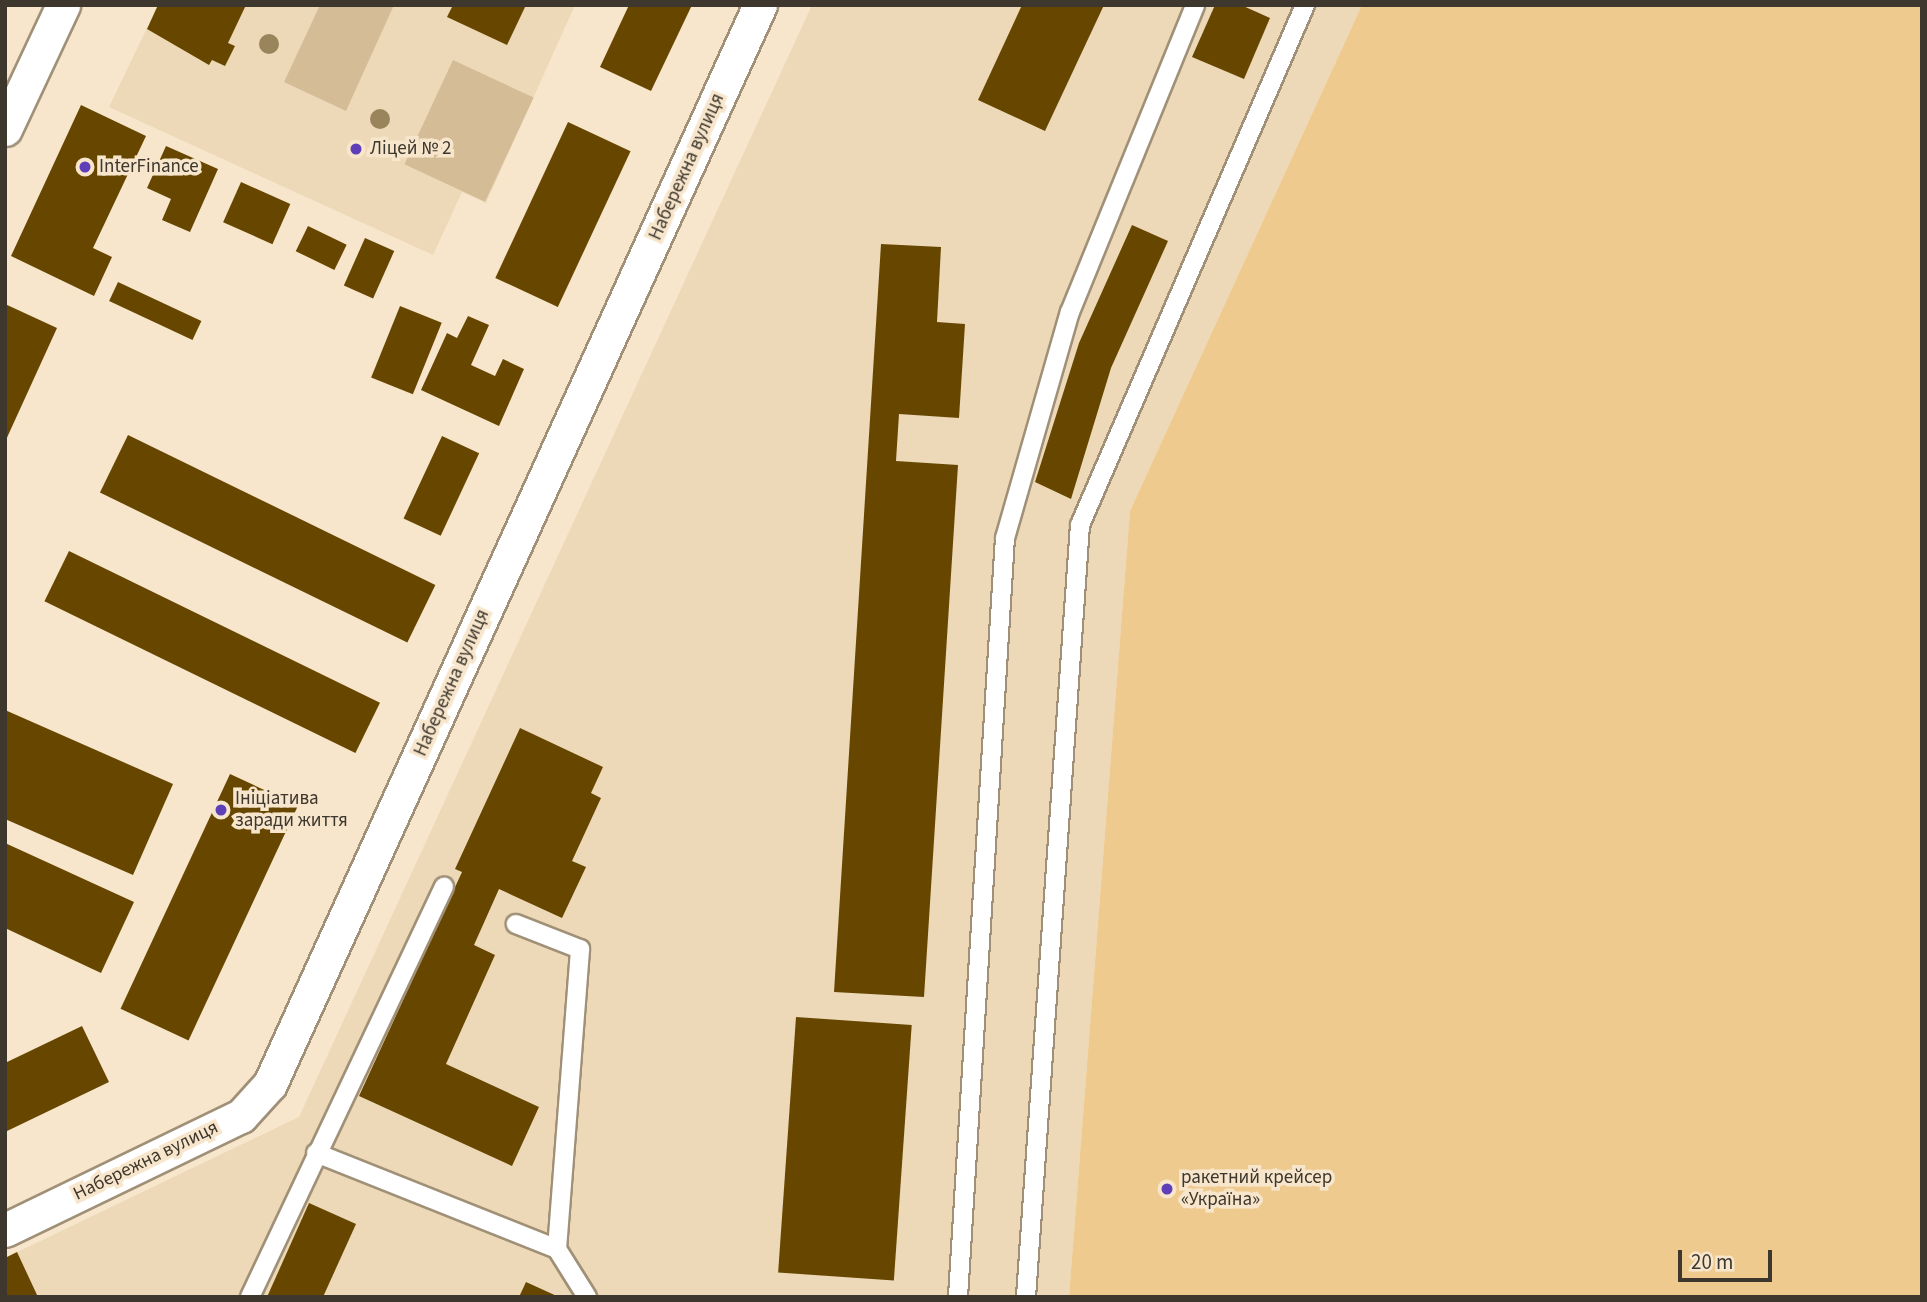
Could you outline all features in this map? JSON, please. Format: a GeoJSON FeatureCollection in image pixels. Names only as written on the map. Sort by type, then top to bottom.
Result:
{"type":"FeatureCollection","features":[{"type":"Feature","properties":{"kind":"street"},"geometry":{"type":"LineString","coordinates":[[5,128],[63,5]]}},
{"type":"Feature","properties":{"kind":"street","name":"Набережна вулиця"},"geometry":{"type":"LineString","coordinates":[[5,1230],[241,1116],[270,1084],[760,5]]}},
{"type":"Feature","properties":{"kind":"lane"},"geometry":{"type":"LineString","coordinates":[[958,1297],[1005,538],[1070,312],[1195,5]]}},
{"type":"Feature","properties":{"kind":"lane"},"geometry":{"type":"LineString","coordinates":[[1026,1297],[1080,525],[1305,5]]}},
{"type":"Feature","properties":{"kind":"lane"},"geometry":{"type":"LineString","coordinates":[[250,1297],[444,887]]}},
{"type":"Feature","properties":{"kind":"lane"},"geometry":{"type":"LineString","coordinates":[[516,924],[580,949],[557,1249]]}},
{"type":"Feature","properties":{"kind":"lane"},"geometry":{"type":"LineString","coordinates":[[316,1153],[557,1249],[587,1297]]}},
{"type":"Feature","properties":{"kind":"shaded area","name":"Ліцей № 2"},"geometry":{"type":"Polygon","coordinates":[[[158,5],[575,5],[486,203],[462,192],[433,255],[109,107],[158,5]]]}},
{"type":"Feature","properties":{"kind":"shaded area"},"geometry":{"type":"Polygon","coordinates":[[[320,5],[394,5],[346,111],[284,82],[320,5]]]}},
{"type":"Feature","properties":{"kind":"shaded area"},"geometry":{"type":"Polygon","coordinates":[[[812,5],[1362,5],[1130,511],[1069,1297],[5,1297],[5,1258],[299,1117],[812,5]]]}},
{"type":"Feature","properties":{"kind":"shaded area"},"geometry":{"type":"Polygon","coordinates":[[[1362,5],[1922,5],[1922,1297],[1069,1297],[1130,511],[1362,5]]]}},
{"type":"Feature","properties":{"kind":"shaded area"},"geometry":{"type":"Polygon","coordinates":[[[453,60],[534,98],[485,202],[404,164],[453,60]]]}},
{"type":"Feature","properties":{"kind":"building"},"geometry":{"type":"Polygon","coordinates":[[[158,5],[246,5],[228,43],[235,46],[225,66],[212,60],[209,65],[147,29],[158,5]]]}},
{"type":"Feature","properties":{"kind":"building"},"geometry":{"type":"Polygon","coordinates":[[[453,5],[526,5],[507,45],[447,17],[453,5]]]}},
{"type":"Feature","properties":{"kind":"building"},"geometry":{"type":"Polygon","coordinates":[[[629,5],[692,5],[651,91],[600,67],[629,5]]]}},
{"type":"Feature","properties":{"kind":"building"},"geometry":{"type":"Polygon","coordinates":[[[1022,5],[1104,5],[1045,131],[978,100],[1022,5]]]}},
{"type":"Feature","properties":{"kind":"building"},"geometry":{"type":"Polygon","coordinates":[[[1215,5],[1241,5],[1270,18],[1244,79],[1192,57],[1215,5]]]}},
{"type":"Feature","properties":{"kind":"building"},"geometry":{"type":"Polygon","coordinates":[[[81,105],[146,136],[93,248],[112,257],[94,296],[11,256],[81,105]]]}},
{"type":"Feature","properties":{"kind":"building"},"geometry":{"type":"Polygon","coordinates":[[[568,122],[631,151],[558,307],[495,278],[568,122]]]}},
{"type":"Feature","properties":{"kind":"building"},"geometry":{"type":"Polygon","coordinates":[[[166,146],[218,169],[190,232],[162,220],[171,199],[147,188],[166,146]]]}},
{"type":"Feature","properties":{"kind":"building"},"geometry":{"type":"Polygon","coordinates":[[[241,182],[290,204],[272,244],[223,222],[241,182]]]}},
{"type":"Feature","properties":{"kind":"building"},"geometry":{"type":"Polygon","coordinates":[[[1132,225],[1168,241],[1111,368],[1071,499],[1035,482],[1079,343],[1132,225]]]}},
{"type":"Feature","properties":{"kind":"building"},"geometry":{"type":"Polygon","coordinates":[[[308,226],[347,245],[334,270],[296,251],[308,226]]]}},
{"type":"Feature","properties":{"kind":"building"},"geometry":{"type":"Polygon","coordinates":[[[365,238],[394,251],[373,299],[344,286],[365,238]]]}},
{"type":"Feature","properties":{"kind":"building"},"geometry":{"type":"Polygon","coordinates":[[[881,244],[941,247],[937,322],[965,324],[959,418],[899,414],[896,461],[958,465],[924,997],[834,992],[881,244]]]}},
{"type":"Feature","properties":{"kind":"building"},"geometry":{"type":"Polygon","coordinates":[[[118,282],[201,321],[193,340],[109,301],[118,282]]]}},
{"type":"Feature","properties":{"kind":"building"},"geometry":{"type":"Polygon","coordinates":[[[5,304],[57,328],[5,442],[5,304]]]}},
{"type":"Feature","properties":{"kind":"building"},"geometry":{"type":"Polygon","coordinates":[[[400,306],[442,323],[413,394],[371,377],[400,306]]]}},
{"type":"Feature","properties":{"kind":"building"},"geometry":{"type":"Polygon","coordinates":[[[468,316],[489,325],[471,365],[495,376],[503,359],[524,369],[499,426],[421,390],[447,333],[457,338],[468,316]]]}},
{"type":"Feature","properties":{"kind":"building"},"geometry":{"type":"Polygon","coordinates":[[[128,435],[435,585],[407,642],[100,493],[128,435]]]}},
{"type":"Feature","properties":{"kind":"building"},"geometry":{"type":"Polygon","coordinates":[[[442,436],[479,453],[441,536],[404,518],[442,436]]]}},
{"type":"Feature","properties":{"kind":"building"},"geometry":{"type":"Polygon","coordinates":[[[69,551],[380,703],[355,753],[44,601],[69,551]]]}},
{"type":"Feature","properties":{"kind":"building"},"geometry":{"type":"Polygon","coordinates":[[[5,710],[173,784],[133,875],[5,819],[5,710]]]}},
{"type":"Feature","properties":{"kind":"building"},"geometry":{"type":"Polygon","coordinates":[[[520,728],[603,767],[591,793],[601,798],[572,861],[586,867],[562,918],[499,889],[474,945],[495,955],[446,1064],[539,1107],[512,1166],[359,1096],[462,872],[455,869],[520,728]]]}},
{"type":"Feature","properties":{"kind":"building"},"geometry":{"type":"Polygon","coordinates":[[[230,774],[298,806],[189,1040],[121,1009],[230,774]]]}},
{"type":"Feature","properties":{"kind":"building"},"geometry":{"type":"Polygon","coordinates":[[[5,843],[134,902],[101,973],[5,928],[5,843]]]}},
{"type":"Feature","properties":{"kind":"building"},"geometry":{"type":"Polygon","coordinates":[[[796,1017],[912,1025],[894,1280],[778,1272],[796,1017]]]}},
{"type":"Feature","properties":{"kind":"building"},"geometry":{"type":"Polygon","coordinates":[[[82,1026],[109,1082],[5,1132],[5,1063],[82,1026]]]}},
{"type":"Feature","properties":{"kind":"building"},"geometry":{"type":"Polygon","coordinates":[[[309,1203],[356,1224],[323,1297],[267,1297],[309,1203]]]}},
{"type":"Feature","properties":{"kind":"building"},"geometry":{"type":"Polygon","coordinates":[[[17,1252],[38,1297],[5,1297],[5,1258],[17,1252]]]}},
{"type":"Feature","properties":{"kind":"building"},"geometry":{"type":"Polygon","coordinates":[[[526,1282],[559,1297],[519,1297],[526,1282]]]}},
{"type":"Feature","properties":{"kind":"place","name":"Ліцей № 2"},"geometry":{"type":"Point","coordinates":[356,149]}},
{"type":"Feature","properties":{"kind":"place","name":"InterFinance"},"geometry":{"type":"Point","coordinates":[85,167]}},
{"type":"Feature","properties":{"kind":"place","name":"Ініціатива заради життя"},"geometry":{"type":"Point","coordinates":[221,810]}},
{"type":"Feature","properties":{"kind":"place","name":"ракетний крейсер «Україна»"},"geometry":{"type":"Point","coordinates":[1167,1189]}}]}
